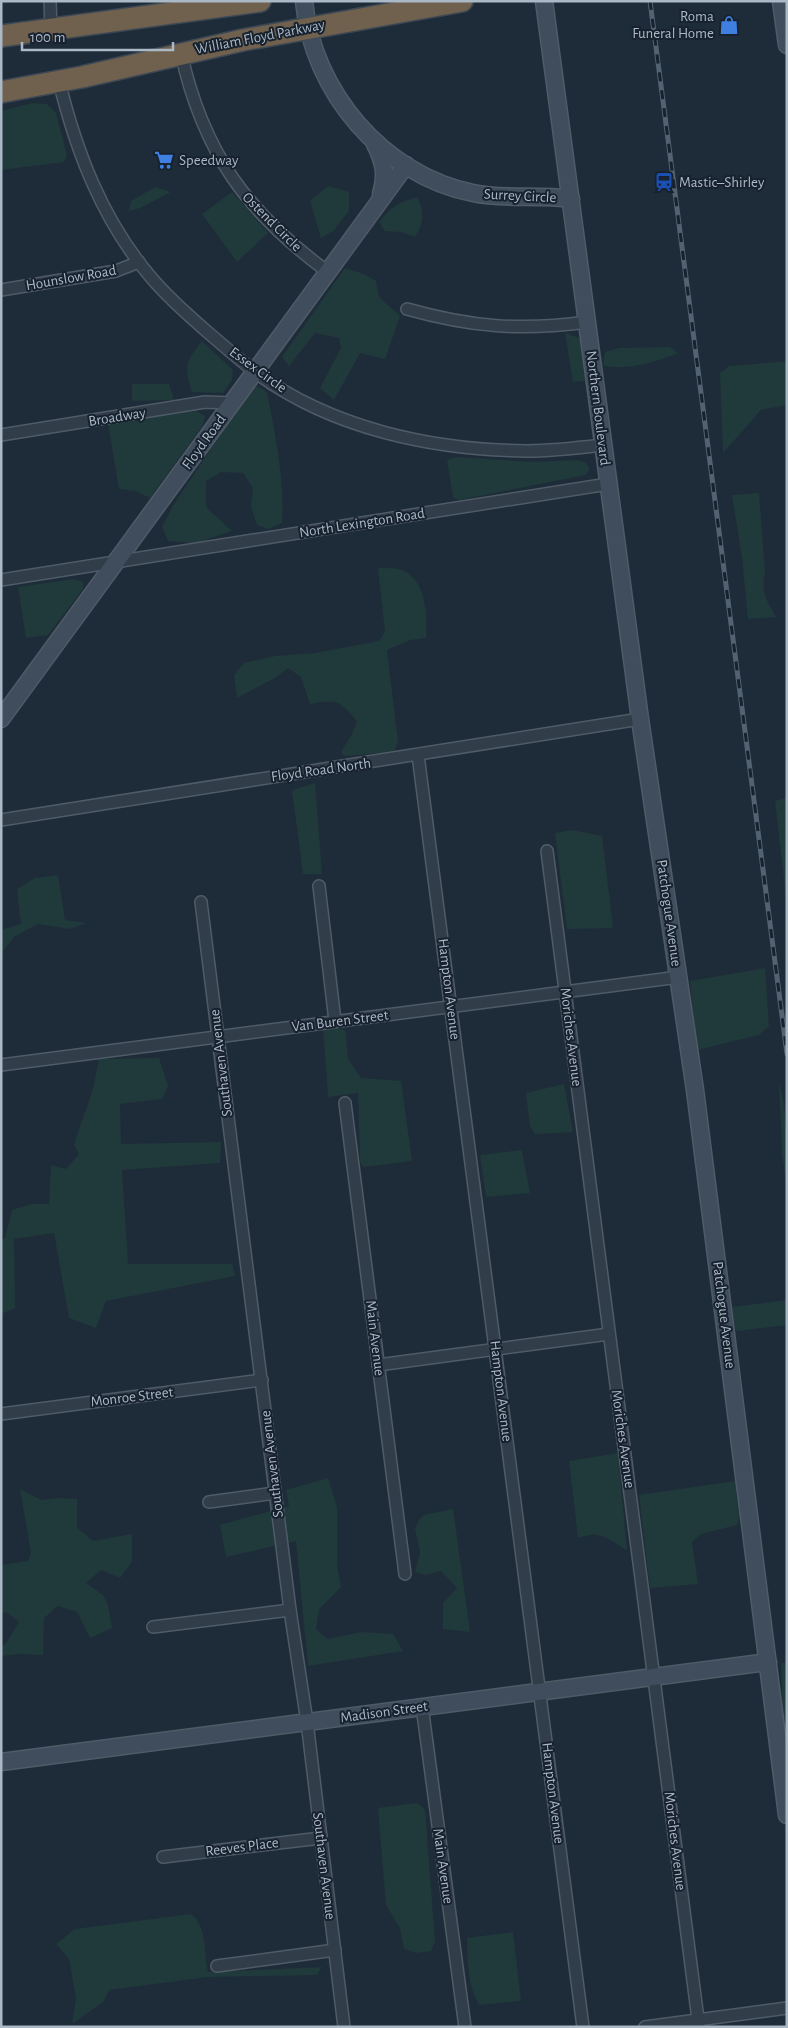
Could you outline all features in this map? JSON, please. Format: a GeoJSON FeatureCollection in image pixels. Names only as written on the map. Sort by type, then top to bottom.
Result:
{"type":"FeatureCollection","features":[{"type":"Feature","properties":{"kind":"highway"},"geometry":{"type":"LineString","coordinates":[[1,36],[175,7],[260,1]]}},
{"type":"Feature","properties":{"kind":"highway","name":"William Floyd Parkway"},"geometry":{"type":"LineString","coordinates":[[1,92],[59,81],[181,53],[462,1]]}},
{"type":"Feature","properties":{"kind":"street"},"geometry":{"type":"LineString","coordinates":[[50,1],[51,29]]}},
{"type":"Feature","properties":{"kind":"street","name":"Surrey Circle"},"geometry":{"type":"LineString","coordinates":[[304,1],[308,28],[318,60],[334,92],[354,121],[373,140],[406,165],[429,179],[474,194],[511,198],[556,197],[570,199]]}},
{"type":"Feature","properties":{"kind":"street","name":"Northern Boulevard"},"geometry":{"type":"LineString","coordinates":[[544,1],[602,445],[655,815]]}},
{"type":"Feature","properties":{"kind":"street"},"geometry":{"type":"LineString","coordinates":[[781,1],[787,45]]}},
{"type":"Feature","properties":{"kind":"street","name":"Ostend Circle"},"geometry":{"type":"LineString","coordinates":[[181,53],[189,86],[205,128],[222,162],[241,192],[278,231],[328,272]]}},
{"type":"Feature","properties":{"kind":"street","name":"Essex Circle"},"geometry":{"type":"LineString","coordinates":[[59,81],[75,137],[93,186],[112,222],[139,262],[174,301],[255,372],[323,410],[358,424],[414,440],[456,446],[528,451],[602,445]]}},
{"type":"Feature","properties":{"kind":"street"},"geometry":{"type":"LineString","coordinates":[[373,140],[383,159],[385,171],[385,182],[378,203]]}},
{"type":"Feature","properties":{"kind":"street","name":"Floyd Road"},"geometry":{"type":"LineString","coordinates":[[1,719],[8,702],[117,562],[406,165]]}},
{"type":"Feature","properties":{"kind":"street","name":"Hounslow Road"},"geometry":{"type":"LineString","coordinates":[[1,290],[116,271],[139,262]]}},
{"type":"Feature","properties":{"kind":"street"},"geometry":{"type":"LineString","coordinates":[[406,308],[446,319],[502,327],[543,327],[586,322]]}},
{"type":"Feature","properties":{"kind":"street","name":"Broadway"},"geometry":{"type":"LineString","coordinates":[[1,435],[205,402],[232,403]]}},
{"type":"Feature","properties":{"kind":"street","name":"North Lexington Road"},"geometry":{"type":"LineString","coordinates":[[1,580],[608,484]]}},
{"type":"Feature","properties":{"kind":"street","name":"Floyd Road North"},"geometry":{"type":"LineString","coordinates":[[1,820],[640,720]]}},
{"type":"Feature","properties":{"kind":"street","name":"Hampton Avenue"},"geometry":{"type":"LineString","coordinates":[[418,756],[583,2027]]}},
{"type":"Feature","properties":{"kind":"street","name":"Patchogue Avenue"},"geometry":{"type":"LineString","coordinates":[[655,815],[679,977],[787,1815]]}},
{"type":"Feature","properties":{"kind":"street","name":"Moriches Avenue"},"geometry":{"type":"LineString","coordinates":[[547,851],[699,2023]]}},
{"type":"Feature","properties":{"kind":"street"},"geometry":{"type":"LineString","coordinates":[[319,886],[336,1021]]}},
{"type":"Feature","properties":{"kind":"street","name":"Southaven Avenue"},"geometry":{"type":"LineString","coordinates":[[201,902],[290,1610],[307,1722],[344,2027]]}},
{"type":"Feature","properties":{"kind":"street","name":"Van Buren Street"},"geometry":{"type":"LineString","coordinates":[[1,1065],[679,977]]}},
{"type":"Feature","properties":{"kind":"street","name":"Main Avenue"},"geometry":{"type":"LineString","coordinates":[[345,1102],[405,1574]]}},
{"type":"Feature","properties":{"kind":"street"},"geometry":{"type":"LineString","coordinates":[[378,1365],[609,1334]]}},
{"type":"Feature","properties":{"kind":"street","name":"Monroe Street"},"geometry":{"type":"LineString","coordinates":[[1,1414],[262,1380]]}},
{"type":"Feature","properties":{"kind":"street"},"geometry":{"type":"LineString","coordinates":[[209,1502],[276,1493]]}},
{"type":"Feature","properties":{"kind":"street"},"geometry":{"type":"LineString","coordinates":[[153,1627],[290,1610]]}},
{"type":"Feature","properties":{"kind":"street","name":"Madison Street"},"geometry":{"type":"LineString","coordinates":[[1,1762],[768,1662]]}},
{"type":"Feature","properties":{"kind":"street","name":"Main Avenue"},"geometry":{"type":"LineString","coordinates":[[422,1706],[465,2027]]}},
{"type":"Feature","properties":{"kind":"street","name":"Reeves Place"},"geometry":{"type":"LineString","coordinates":[[163,1857],[320,1838]]}},
{"type":"Feature","properties":{"kind":"street"},"geometry":{"type":"LineString","coordinates":[[217,1966],[335,1950]]}},
{"type":"Feature","properties":{"kind":"street"},"geometry":{"type":"LineString","coordinates":[[644,2027],[699,2023],[787,2008]]}},
{"type":"Feature","properties":{"kind":"green space"},"geometry":{"type":"Polygon","coordinates":[[[32,103],[47,104],[56,113],[67,155],[64,162],[1,170],[1,111],[32,103]]]}},
{"type":"Feature","properties":{"kind":"green space"},"geometry":{"type":"Polygon","coordinates":[[[328,186],[349,192],[349,211],[333,231],[321,238],[310,201],[328,186]]]}},
{"type":"Feature","properties":{"kind":"green space"},"geometry":{"type":"Polygon","coordinates":[[[155,187],[171,192],[140,208],[129,211],[131,201],[155,187]]]}},
{"type":"Feature","properties":{"kind":"green space"},"geometry":{"type":"Polygon","coordinates":[[[232,192],[268,233],[237,262],[202,214],[232,192]]]}},
{"type":"Feature","properties":{"kind":"green space"},"geometry":{"type":"Polygon","coordinates":[[[417,197],[422,212],[422,222],[415,237],[401,232],[385,231],[379,223],[386,213],[400,203],[417,197]]]}},
{"type":"Feature","properties":{"kind":"green space"},"geometry":{"type":"Polygon","coordinates":[[[345,268],[364,274],[376,281],[379,297],[400,316],[385,359],[360,353],[334,400],[320,388],[341,348],[339,338],[315,333],[289,366],[282,357],[345,268]]]}},
{"type":"Feature","properties":{"kind":"green space"},"geometry":{"type":"Polygon","coordinates":[[[565,333],[579,338],[582,343],[585,381],[573,382],[565,333]]]}},
{"type":"Feature","properties":{"kind":"green space"},"geometry":{"type":"Polygon","coordinates":[[[202,341],[233,370],[232,380],[223,393],[192,392],[187,370],[192,354],[202,341]]]}},
{"type":"Feature","properties":{"kind":"green space"},"geometry":{"type":"Polygon","coordinates":[[[670,347],[678,353],[652,362],[630,366],[611,367],[603,365],[605,352],[619,348],[670,347]]]}},
{"type":"Feature","properties":{"kind":"green space"},"geometry":{"type":"Polygon","coordinates":[[[787,361],[787,405],[761,410],[723,453],[720,373],[729,366],[787,361]]]}},
{"type":"Feature","properties":{"kind":"green space"},"geometry":{"type":"Polygon","coordinates":[[[132,384],[169,384],[174,400],[132,401],[132,384]]]}},
{"type":"Feature","properties":{"kind":"green space"},"geometry":{"type":"Polygon","coordinates":[[[256,386],[267,392],[281,474],[282,523],[268,529],[257,525],[251,507],[253,488],[243,473],[221,472],[206,481],[206,507],[232,531],[196,543],[168,541],[162,527],[174,504],[250,390],[256,386]]]}},
{"type":"Feature","properties":{"kind":"green space"},"geometry":{"type":"Polygon","coordinates":[[[196,411],[205,416],[203,425],[150,498],[136,491],[119,489],[108,423],[196,411]]]}},
{"type":"Feature","properties":{"kind":"green space"},"geometry":{"type":"Polygon","coordinates":[[[457,457],[532,462],[578,460],[586,463],[590,468],[586,475],[459,500],[453,497],[447,460],[457,457]]]}},
{"type":"Feature","properties":{"kind":"green space"},"geometry":{"type":"Polygon","coordinates":[[[759,493],[765,572],[763,585],[767,601],[776,617],[748,619],[742,558],[732,495],[759,493]]]}},
{"type":"Feature","properties":{"kind":"green space"},"geometry":{"type":"Polygon","coordinates":[[[378,568],[399,569],[410,575],[421,590],[426,620],[426,638],[410,640],[387,650],[398,742],[394,752],[344,756],[341,752],[352,734],[357,721],[346,709],[337,703],[310,704],[301,677],[288,668],[275,678],[237,698],[234,675],[244,663],[275,656],[315,653],[379,641],[385,632],[378,568]]]}},
{"type":"Feature","properties":{"kind":"green space"},"geometry":{"type":"Polygon","coordinates":[[[73,579],[83,582],[83,589],[48,635],[26,638],[18,587],[73,579]]]}},
{"type":"Feature","properties":{"kind":"green space"},"geometry":{"type":"Polygon","coordinates":[[[315,783],[322,874],[303,874],[292,790],[315,783]]]}},
{"type":"Feature","properties":{"kind":"green space"},"geometry":{"type":"Polygon","coordinates":[[[787,798],[787,906],[775,801],[787,798]]]}},
{"type":"Feature","properties":{"kind":"green space"},"geometry":{"type":"Polygon","coordinates":[[[572,830],[602,836],[613,928],[567,929],[555,833],[572,830]]]}},
{"type":"Feature","properties":{"kind":"green space"},"geometry":{"type":"Polygon","coordinates":[[[58,875],[65,920],[86,923],[70,929],[38,924],[14,937],[3,951],[1,962],[1,930],[21,924],[17,889],[35,878],[58,875]]]}},
{"type":"Feature","properties":{"kind":"green space"},"geometry":{"type":"Polygon","coordinates":[[[765,968],[769,1026],[759,1035],[697,1050],[690,981],[765,968]]]}},
{"type":"Feature","properties":{"kind":"green space"},"geometry":{"type":"Polygon","coordinates":[[[323,1026],[345,1030],[348,1059],[361,1078],[401,1081],[412,1161],[363,1167],[360,1161],[358,1093],[328,1097],[323,1026]]]}},
{"type":"Feature","properties":{"kind":"green space"},"geometry":{"type":"Polygon","coordinates":[[[159,1058],[168,1086],[162,1099],[120,1104],[121,1144],[221,1142],[220,1163],[122,1170],[128,1264],[232,1264],[235,1276],[106,1301],[96,1328],[69,1318],[54,1233],[14,1239],[15,1308],[1,1314],[1,1239],[5,1238],[12,1210],[31,1204],[49,1204],[51,1165],[66,1169],[79,1154],[74,1144],[93,1089],[99,1059],[159,1058]]]}},
{"type":"Feature","properties":{"kind":"green space"},"geometry":{"type":"Polygon","coordinates":[[[779,1082],[784,1107],[787,1190],[782,1153],[779,1082]]]}},
{"type":"Feature","properties":{"kind":"green space"},"geometry":{"type":"Polygon","coordinates":[[[564,1084],[573,1132],[535,1134],[530,1126],[526,1093],[564,1084]]]}},
{"type":"Feature","properties":{"kind":"green space"},"geometry":{"type":"Polygon","coordinates":[[[522,1150],[530,1193],[486,1197],[480,1155],[522,1150]]]}},
{"type":"Feature","properties":{"kind":"green space"},"geometry":{"type":"Polygon","coordinates":[[[787,1300],[787,1325],[736,1331],[731,1307],[787,1300]]]}},
{"type":"Feature","properties":{"kind":"green space"},"geometry":{"type":"Polygon","coordinates":[[[618,1453],[627,1550],[605,1537],[594,1534],[578,1538],[569,1461],[618,1453]]]}},
{"type":"Feature","properties":{"kind":"green space"},"geometry":{"type":"Polygon","coordinates":[[[328,1478],[337,1507],[337,1565],[341,1587],[319,1609],[316,1629],[327,1639],[362,1632],[393,1634],[403,1651],[308,1666],[296,1541],[226,1557],[220,1525],[289,1506],[286,1490],[328,1478]]]}},
{"type":"Feature","properties":{"kind":"green space"},"geometry":{"type":"Polygon","coordinates":[[[735,1481],[739,1519],[737,1525],[701,1534],[692,1542],[698,1584],[650,1588],[639,1495],[735,1481]]]}},
{"type":"Feature","properties":{"kind":"green space"},"geometry":{"type":"Polygon","coordinates":[[[20,1489],[41,1500],[57,1498],[77,1499],[77,1528],[93,1541],[132,1534],[132,1562],[120,1578],[101,1570],[86,1583],[103,1595],[108,1605],[112,1628],[90,1638],[77,1612],[58,1606],[44,1618],[43,1655],[20,1654],[1,1656],[1,1645],[5,1645],[19,1622],[6,1612],[1,1613],[1,1565],[28,1561],[31,1553],[20,1489]]]}},
{"type":"Feature","properties":{"kind":"green space"},"geometry":{"type":"Polygon","coordinates":[[[453,1509],[470,1632],[443,1629],[443,1603],[457,1588],[441,1571],[426,1575],[415,1572],[420,1552],[415,1529],[419,1520],[424,1515],[453,1509]]]}},
{"type":"Feature","properties":{"kind":"green space"},"geometry":{"type":"Polygon","coordinates":[[[781,1663],[787,1663],[787,1718],[783,1719],[781,1663]]]}},
{"type":"Feature","properties":{"kind":"green space"},"geometry":{"type":"Polygon","coordinates":[[[417,1803],[425,1810],[435,1942],[431,1951],[417,1953],[404,1949],[400,1928],[386,1905],[378,1808],[417,1803]]]}},
{"type":"Feature","properties":{"kind":"green space"},"geometry":{"type":"Polygon","coordinates":[[[191,1914],[203,1933],[208,1972],[322,1967],[317,1975],[208,1977],[109,1990],[103,2002],[72,2024],[76,1998],[69,1959],[56,1944],[75,1929],[191,1914]]]}},
{"type":"Feature","properties":{"kind":"green space"},"geometry":{"type":"Polygon","coordinates":[[[513,1932],[521,2001],[479,2005],[470,1981],[467,1938],[513,1932]]]}},
{"type":"Feature","properties":{"kind":"railway"},"geometry":{"type":"LineString","coordinates":[[650,1],[787,1054]]}},
{"type":"Feature","properties":{"kind":"place","name":"Roma Funeral Home"},"geometry":{"type":"Point","coordinates":[729,25]}},
{"type":"Feature","properties":{"kind":"place","name":"Speedway"},"geometry":{"type":"Point","coordinates":[164,160]}},
{"type":"Feature","properties":{"kind":"place","name":"Mastic–Shirley"},"geometry":{"type":"Point","coordinates":[664,182]}}]}
